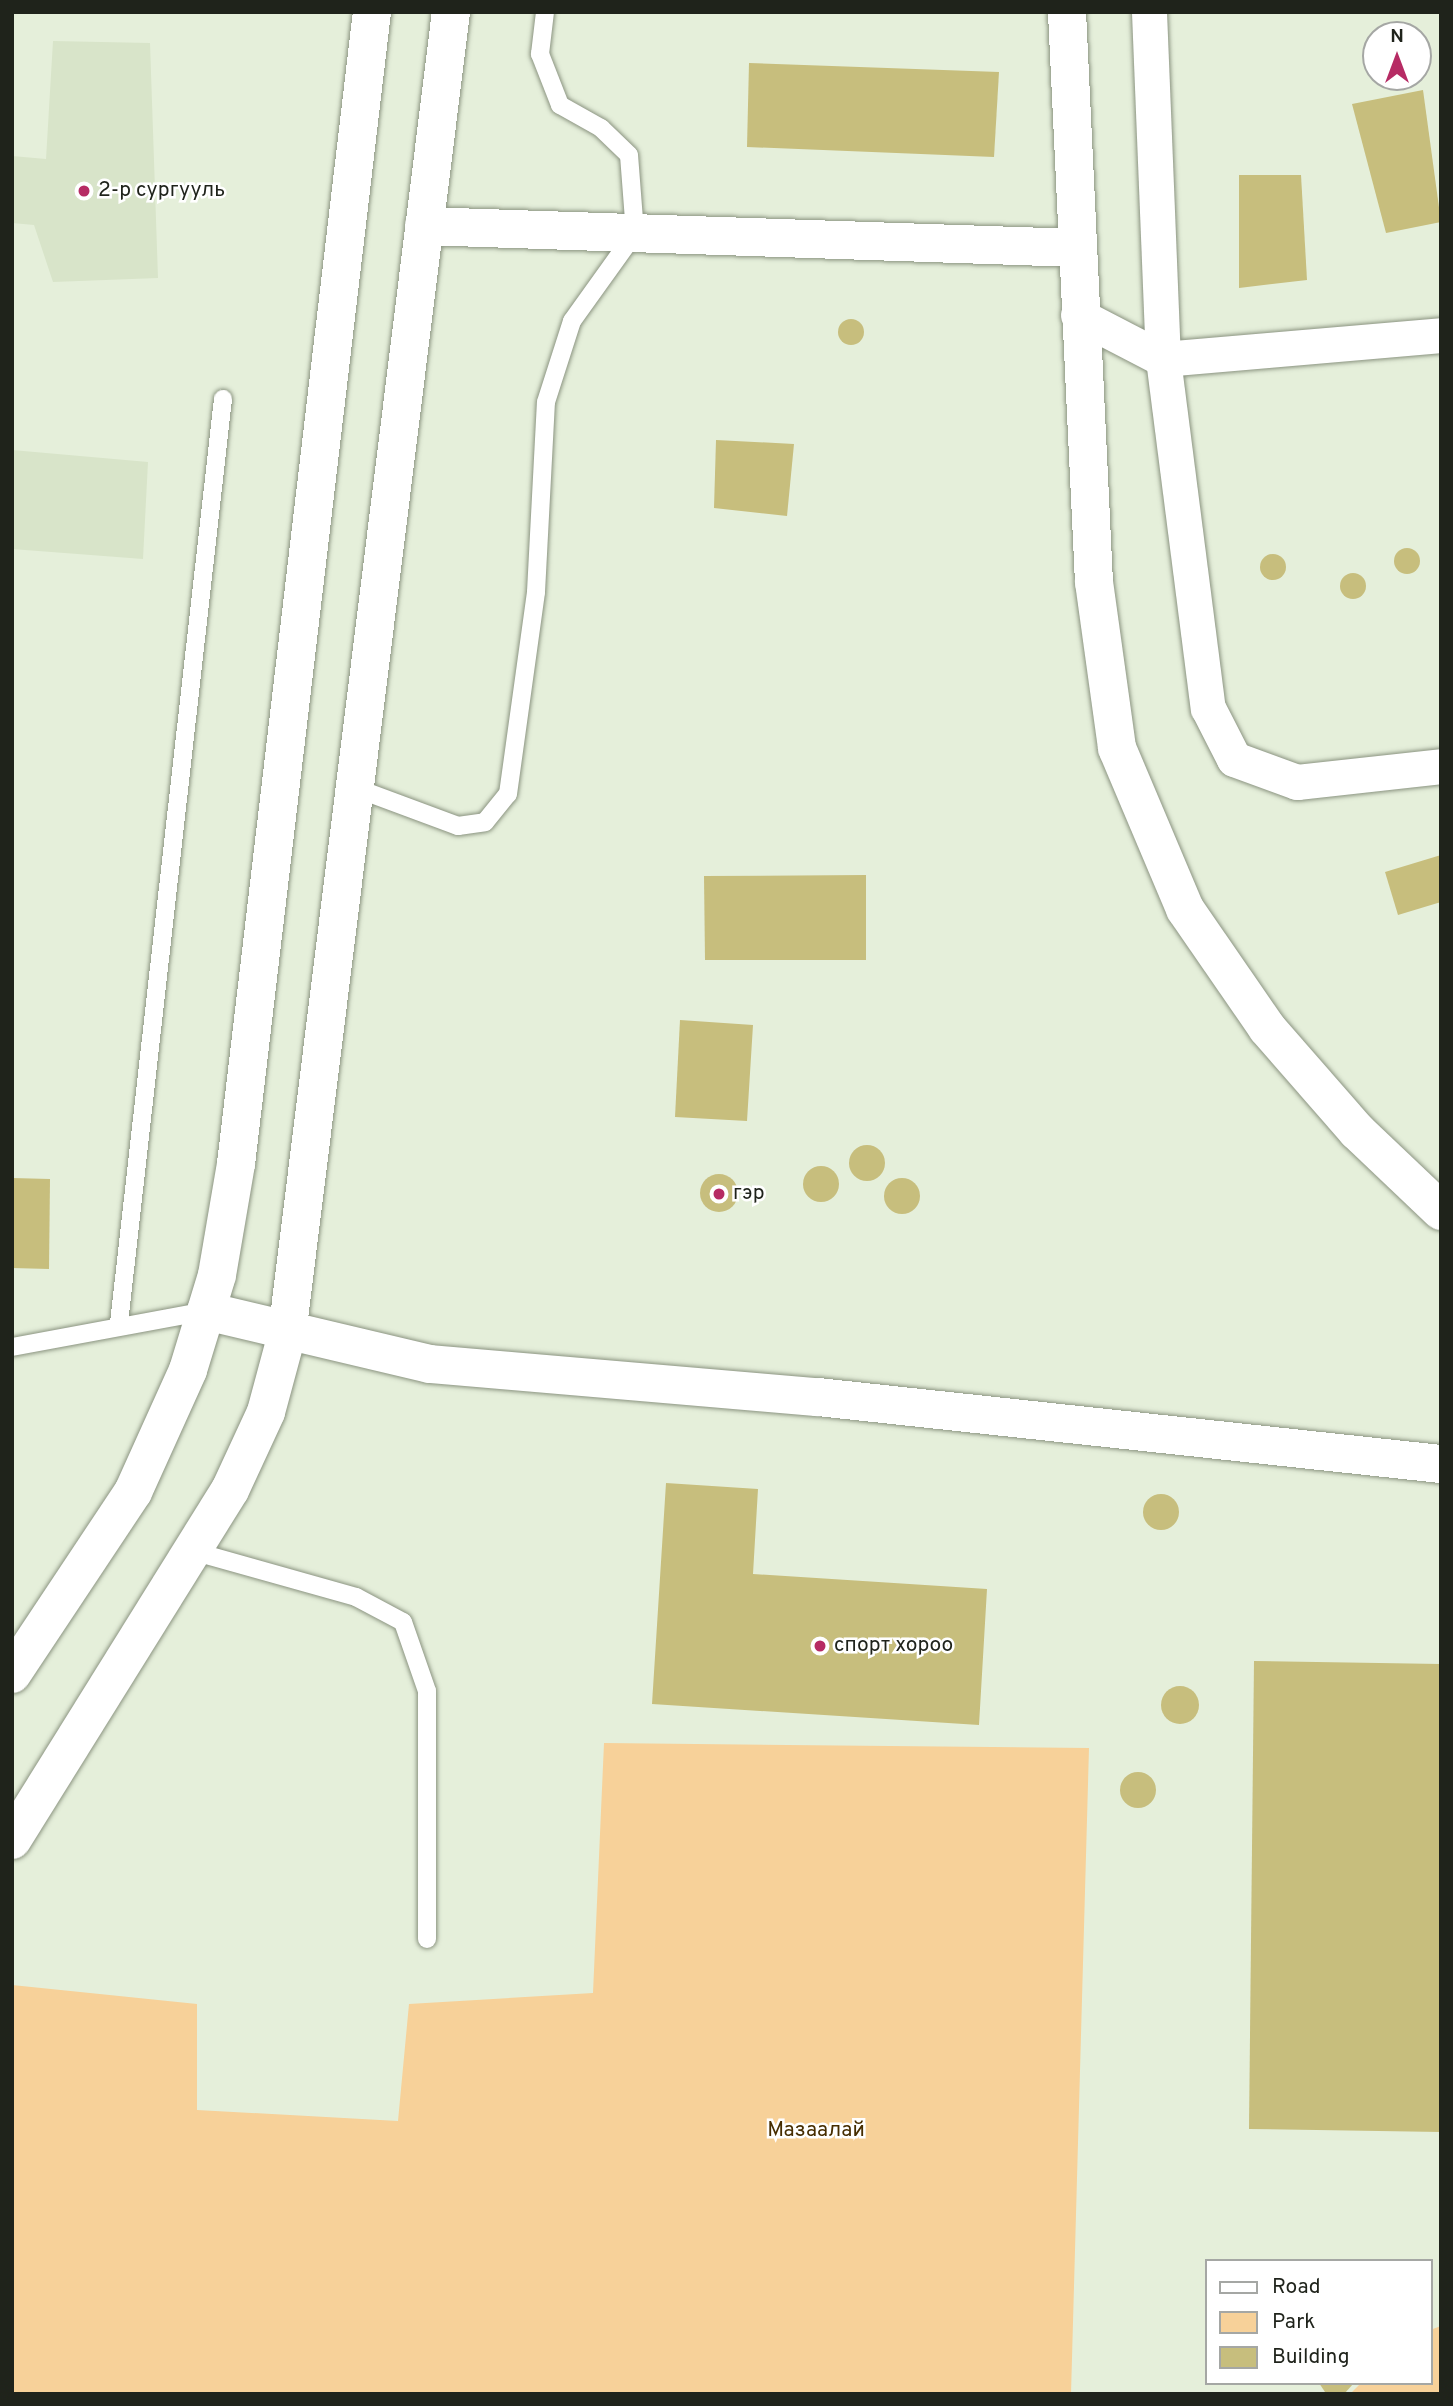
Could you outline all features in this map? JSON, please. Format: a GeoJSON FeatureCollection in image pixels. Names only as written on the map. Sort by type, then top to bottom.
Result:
{"type":"FeatureCollection","features":[{"type":"Feature","properties":{"kind":"main road"},"geometry":{"type":"LineString","coordinates":[[12,1674],[133,1492],[188,1370],[206,1311],[236,1164],[372,12]]}},
{"type":"Feature","properties":{"kind":"main road"},"geometry":{"type":"LineString","coordinates":[[12,1840],[195,1552],[266,1412],[287,1335],[451,12]]}},
{"type":"Feature","properties":{"kind":"main road"},"geometry":{"type":"LineString","coordinates":[[1067,12],[1078,315],[1096,596],[1117,748],[1145,826],[1185,909],[1267,1028],[1357,1131],[1441,1211]]}},
{"type":"Feature","properties":{"kind":"main road"},"geometry":{"type":"LineString","coordinates":[[424,226],[1076,248]]}},
{"type":"Feature","properties":{"kind":"main road"},"geometry":{"type":"LineString","coordinates":[[206,1311],[287,1335],[430,1364],[818,1396],[1441,1464]]}},
{"type":"Feature","properties":{"kind":"street"},"geometry":{"type":"LineString","coordinates":[[1149,12],[1163,359],[1208,708],[1234,759],[1297,782],[1441,766]]}},
{"type":"Feature","properties":{"kind":"street"},"geometry":{"type":"LineString","coordinates":[[1078,315],[1163,359],[1441,335]]}},
{"type":"Feature","properties":{"kind":"lane"},"geometry":{"type":"LineString","coordinates":[[354,787],[458,826],[485,822],[508,794],[536,592],[546,402],[572,321],[635,233],[629,155],[601,128],[560,105],[540,54],[545,12]]}},
{"type":"Feature","properties":{"kind":"lane"},"geometry":{"type":"LineString","coordinates":[[119,1323],[223,399]]}},
{"type":"Feature","properties":{"kind":"lane"},"geometry":{"type":"LineString","coordinates":[[12,1347],[119,1323],[206,1311]]}},
{"type":"Feature","properties":{"kind":"lane"},"geometry":{"type":"LineString","coordinates":[[195,1552],[356,1597],[403,1622],[427,1691],[427,1939]]}},
{"type":"Feature","properties":{"kind":"shaded area","name":"2-р сургууль"},"geometry":{"type":"Polygon","coordinates":[[[53,41],[150,43],[158,278],[53,282],[34,225],[12,223],[12,156],[46,159],[53,41]]]}},
{"type":"Feature","properties":{"kind":"shaded area"},"geometry":{"type":"Polygon","coordinates":[[[12,450],[148,462],[143,559],[12,549],[12,450]]]}},
{"type":"Feature","properties":{"kind":"green space","name":"Мазаалай"},"geometry":{"type":"Polygon","coordinates":[[[604,1743],[1089,1748],[1071,2394],[12,2394],[12,1985],[197,2004],[197,2110],[398,2121],[409,2004],[593,1993],[604,1743]]]}},
{"type":"Feature","properties":{"kind":"green space"},"geometry":{"type":"Polygon","coordinates":[[[1441,2326],[1441,2394],[1350,2394],[1359,2385],[1432,2385],[1432,2329],[1441,2326]]]}},
{"type":"Feature","properties":{"kind":"building"},"geometry":{"type":"Polygon","coordinates":[[[749,63],[999,72],[994,157],[747,147],[749,63]]]}},
{"type":"Feature","properties":{"kind":"building"},"geometry":{"type":"Polygon","coordinates":[[[1423,91],[1441,222],[1386,233],[1352,104],[1423,91]]]}},
{"type":"Feature","properties":{"kind":"building"},"geometry":{"type":"Polygon","coordinates":[[[1239,175],[1301,175],[1307,280],[1239,288],[1239,175]]]}},
{"type":"Feature","properties":{"kind":"building"},"geometry":{"type":"Polygon","coordinates":[[[851,319],[860,323],[864,332],[860,341],[851,345],[842,341],[838,332],[842,323],[851,319]]]}},
{"type":"Feature","properties":{"kind":"building"},"geometry":{"type":"Polygon","coordinates":[[[716,440],[794,444],[787,516],[714,508],[716,440]]]}},
{"type":"Feature","properties":{"kind":"building"},"geometry":{"type":"Polygon","coordinates":[[[1407,548],[1416,552],[1420,561],[1416,570],[1407,574],[1398,570],[1394,561],[1398,552],[1407,548]]]}},
{"type":"Feature","properties":{"kind":"building"},"geometry":{"type":"Polygon","coordinates":[[[1273,554],[1282,558],[1286,567],[1282,576],[1273,580],[1264,576],[1260,567],[1264,558],[1273,554]]]}},
{"type":"Feature","properties":{"kind":"building"},"geometry":{"type":"Polygon","coordinates":[[[1353,573],[1362,577],[1366,586],[1362,595],[1353,599],[1344,595],[1340,586],[1344,577],[1353,573]]]}},
{"type":"Feature","properties":{"kind":"building"},"geometry":{"type":"Polygon","coordinates":[[[1441,855],[1441,902],[1398,915],[1385,872],[1441,855]]]}},
{"type":"Feature","properties":{"kind":"building"},"geometry":{"type":"Polygon","coordinates":[[[866,875],[866,960],[705,960],[704,876],[866,875]]]}},
{"type":"Feature","properties":{"kind":"building"},"geometry":{"type":"Polygon","coordinates":[[[680,1020],[753,1025],[747,1121],[675,1117],[680,1020]]]}},
{"type":"Feature","properties":{"kind":"building"},"geometry":{"type":"Polygon","coordinates":[[[867,1145],[880,1150],[885,1163],[880,1176],[867,1181],[854,1176],[849,1163],[854,1150],[867,1145]]]}},
{"type":"Feature","properties":{"kind":"building","name":"гэр"},"geometry":{"type":"Polygon","coordinates":[[[821,1166],[834,1171],[839,1184],[834,1197],[821,1202],[808,1197],[803,1184],[808,1171],[821,1166]]]}},
{"type":"Feature","properties":{"kind":"building","name":"гэр"},"geometry":{"type":"Polygon","coordinates":[[[719,1174],[732,1180],[738,1193],[732,1206],[719,1212],[706,1206],[700,1193],[706,1180],[719,1174]]]}},
{"type":"Feature","properties":{"kind":"building"},"geometry":{"type":"Polygon","coordinates":[[[12,1178],[50,1179],[49,1269],[12,1268],[12,1178]]]}},
{"type":"Feature","properties":{"kind":"building"},"geometry":{"type":"Polygon","coordinates":[[[902,1178],[915,1183],[920,1196],[915,1209],[902,1214],[889,1209],[884,1196],[889,1183],[902,1178]]]}},
{"type":"Feature","properties":{"kind":"building","name":"спорт хороо"},"geometry":{"type":"Polygon","coordinates":[[[666,1483],[758,1489],[753,1574],[987,1589],[979,1725],[652,1704],[666,1483]]]}},
{"type":"Feature","properties":{"kind":"building"},"geometry":{"type":"Polygon","coordinates":[[[1161,1494],[1174,1499],[1179,1512],[1174,1525],[1161,1530],[1148,1525],[1143,1512],[1148,1499],[1161,1494]]]}},
{"type":"Feature","properties":{"kind":"building"},"geometry":{"type":"Polygon","coordinates":[[[1254,1661],[1441,1664],[1441,2132],[1249,2129],[1254,1661]]]}},
{"type":"Feature","properties":{"kind":"building"},"geometry":{"type":"Polygon","coordinates":[[[1180,1686],[1193,1692],[1199,1705],[1193,1718],[1180,1724],[1167,1718],[1161,1705],[1167,1692],[1180,1686]]]}},
{"type":"Feature","properties":{"kind":"building"},"geometry":{"type":"Polygon","coordinates":[[[1138,1772],[1151,1777],[1156,1790],[1151,1803],[1138,1808],[1125,1803],[1120,1790],[1125,1777],[1138,1772]]]}},
{"type":"Feature","properties":{"kind":"building"},"geometry":{"type":"Polygon","coordinates":[[[1320,2385],[1352,2385],[1344,2394],[1325,2392],[1320,2385]]]}},
{"type":"Feature","properties":{"kind":"place","name":"2-р сургууль"},"geometry":{"type":"Point","coordinates":[84,191]}},
{"type":"Feature","properties":{"kind":"place","name":"гэр"},"geometry":{"type":"Point","coordinates":[719,1194]}},
{"type":"Feature","properties":{"kind":"place","name":"спорт хороо"},"geometry":{"type":"Point","coordinates":[820,1646]}}]}
